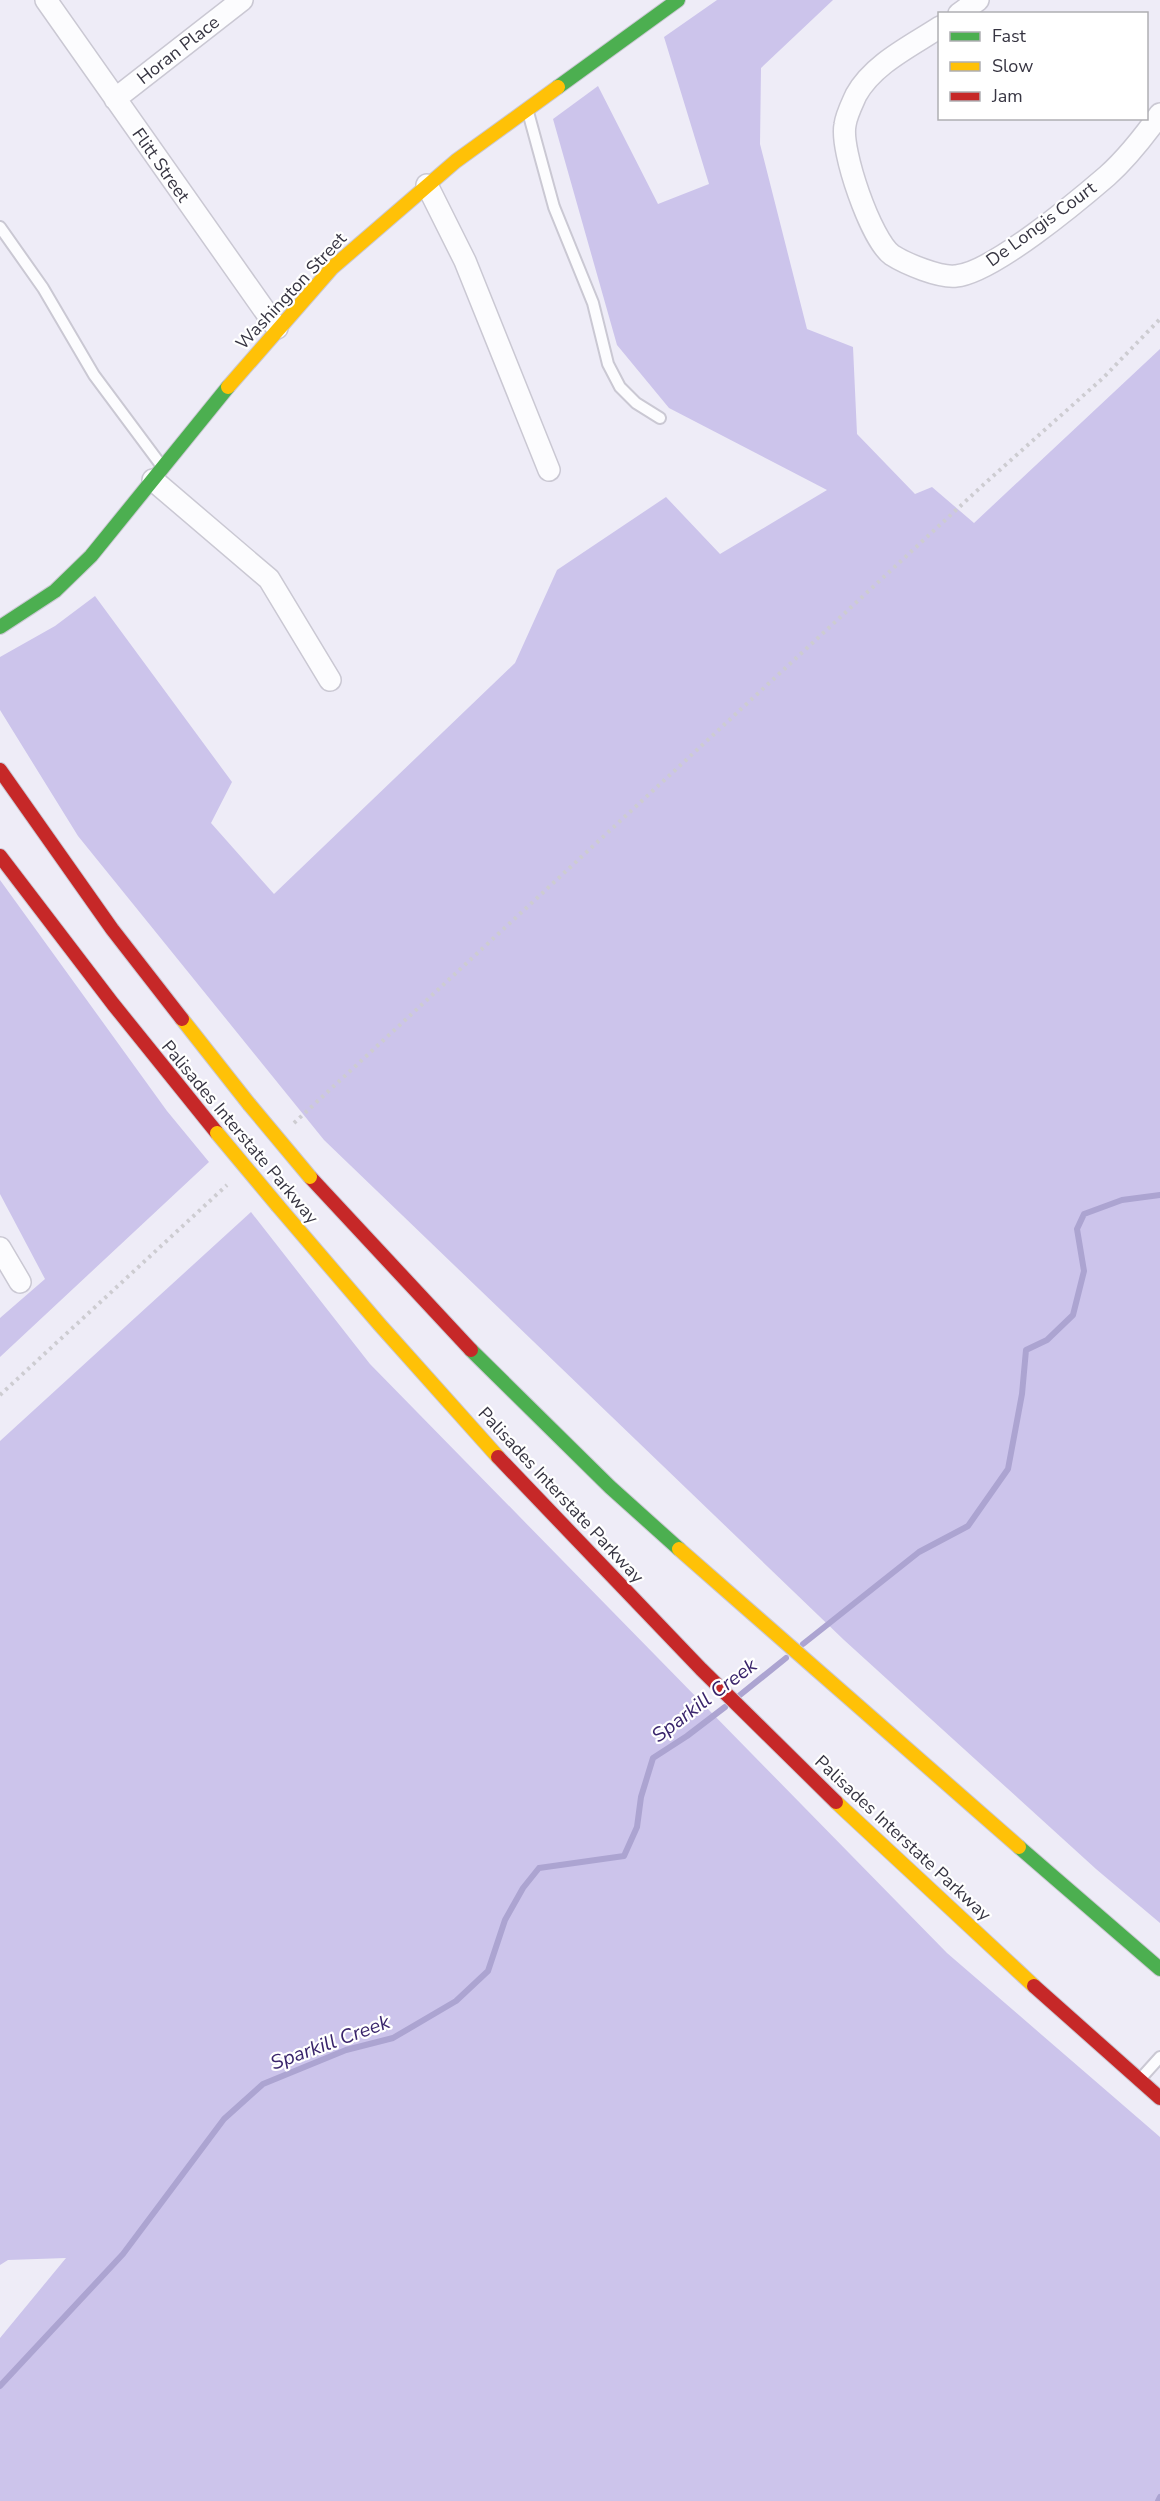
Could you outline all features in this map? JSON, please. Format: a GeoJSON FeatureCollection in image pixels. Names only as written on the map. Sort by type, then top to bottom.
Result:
{"type":"FeatureCollection","features":[{"type":"Feature","properties":{"kind":"main road","name":"Washington Street"},"geometry":{"type":"LineString","coordinates":[[0,627],[49,596],[74,574],[277,328],[332,268],[427,185],[678,0]]}},
{"type":"Feature","properties":{"kind":"main road","name":"Palisades Interstate Parkway"},"geometry":{"type":"LineString","coordinates":[[0,770],[112,929],[249,1104],[310,1177],[464,1343],[610,1487],[729,1594],[1160,1969]]}},
{"type":"Feature","properties":{"kind":"main road","name":"Palisades Interstate Parkway"},"geometry":{"type":"LineString","coordinates":[[0,856],[113,1004],[217,1133],[369,1313],[461,1415],[698,1664],[894,1857],[1046,1997],[1160,2097]]}},
{"type":"Feature","properties":{"kind":"street","name":"Flitt Street"},"geometry":{"type":"LineString","coordinates":[[46,0],[277,328]]}},
{"type":"Feature","properties":{"kind":"street","name":"Horan Place"},"geometry":{"type":"LineString","coordinates":[[115,99],[242,0]]}},
{"type":"Feature","properties":{"kind":"street"},"geometry":{"type":"LineString","coordinates":[[962,12],[978,0]]}},
{"type":"Feature","properties":{"kind":"street","name":"De Longis Court"},"geometry":{"type":"LineString","coordinates":[[938,28],[881,66],[856,94],[844,127],[850,167],[871,226],[891,254],[923,270],[956,276],[990,264],[1031,236],[1108,175],[1160,114]]}},
{"type":"Feature","properties":{"kind":"street"},"geometry":{"type":"LineString","coordinates":[[427,185],[465,261],[549,470]]}},
{"type":"Feature","properties":{"kind":"street"},"geometry":{"type":"LineString","coordinates":[[158,474],[269,579],[330,680]]}},
{"type":"Feature","properties":{"kind":"street"},"geometry":{"type":"LineString","coordinates":[[0,1248],[20,1282]]}},
{"type":"Feature","properties":{"kind":"lane"},"geometry":{"type":"LineString","coordinates":[[528,109],[554,207],[593,303],[608,364],[620,387],[636,403],[660,418]]}},
{"type":"Feature","properties":{"kind":"lane"},"geometry":{"type":"LineString","coordinates":[[0,227],[43,288],[94,375],[158,474]]}},
{"type":"Feature","properties":{"kind":"lane"},"geometry":{"type":"LineString","coordinates":[[1140,2080],[1160,2057]]}},
{"type":"Feature","properties":{"kind":"path"},"geometry":{"type":"LineString","coordinates":[[288,1128],[973,494],[1104,377],[1160,319]]}},
{"type":"Feature","properties":{"kind":"path"},"geometry":{"type":"LineString","coordinates":[[0,1395],[236,1177]]}},
{"type":"Feature","properties":{"kind":"shaded area"},"geometry":{"type":"Polygon","coordinates":[[[717,0],[833,0],[761,68],[760,144],[807,329],[853,347],[857,434],[915,494],[932,487],[974,523],[1160,349],[1160,1923],[1096,1869],[844,1640],[324,1140],[78,836],[0,710],[0,657],[55,626],[95,596],[232,782],[211,823],[274,894],[515,663],[557,570],[666,497],[720,554],[827,490],[669,408],[617,345],[553,119],[598,86],[658,204],[709,184],[664,37],[717,0]]]}},
{"type":"Feature","properties":{"kind":"shaded area"},"geometry":{"type":"Polygon","coordinates":[[[0,880],[167,1111],[209,1162],[0,1357],[0,1318],[45,1279],[0,1194],[0,880]]]}},
{"type":"Feature","properties":{"kind":"shaded area"},"geometry":{"type":"Polygon","coordinates":[[[251,1212],[370,1364],[947,1953],[1160,2137],[1160,2501],[0,2501],[0,2338],[66,2258],[8,2260],[0,2265],[0,1441],[251,1212]]]}},
{"type":"Feature","properties":{"kind":"waterway","name":"Sparkill Creek"},"geometry":{"type":"LineString","coordinates":[[803,1644],[919,1552],[968,1526],[1008,1469],[1022,1394],[1026,1350],[1047,1340],[1073,1315],[1084,1271],[1077,1229],[1084,1214],[1122,1200],[1160,1195]]}},
{"type":"Feature","properties":{"kind":"waterway","name":"Sparkill Creek"},"geometry":{"type":"LineString","coordinates":[[740,1695],[786,1658]]}},
{"type":"Feature","properties":{"kind":"waterway","name":"Sparkill Creek"},"geometry":{"type":"LineString","coordinates":[[0,2386],[123,2254],[224,2119],[263,2084],[346,2050],[393,2038],[456,2001],[488,1971],[505,1920],[523,1888],[539,1868],[624,1856],[637,1827],[641,1797],[653,1758],[725,1707]]}},
{"type":"Feature","properties":{"kind":"waterway"},"geometry":{"type":"LineString","coordinates":[[1158,2501],[1160,2497]]}},
{"type":"Feature","properties":{"kind":"traffic: fast"},"geometry":{"type":"LineString","coordinates":[[558,87],[678,0]]}},
{"type":"Feature","properties":{"kind":"traffic: fast"},"geometry":{"type":"LineString","coordinates":[[0,627],[55,591],[91,556],[228,387]]}},
{"type":"Feature","properties":{"kind":"traffic: fast"},"geometry":{"type":"LineString","coordinates":[[471,1350],[610,1487],[679,1549]]}},
{"type":"Feature","properties":{"kind":"traffic: fast"},"geometry":{"type":"LineString","coordinates":[[1019,1847],[1160,1969]]}},
{"type":"Feature","properties":{"kind":"traffic: slow"},"geometry":{"type":"LineString","coordinates":[[228,387],[332,268],[456,161],[558,87]]}},
{"type":"Feature","properties":{"kind":"traffic: slow"},"geometry":{"type":"LineString","coordinates":[[182,1019],[249,1104]]}},
{"type":"Feature","properties":{"kind":"traffic: slow"},"geometry":{"type":"LineString","coordinates":[[249,1104],[310,1177]]}},
{"type":"Feature","properties":{"kind":"traffic: slow"},"geometry":{"type":"LineString","coordinates":[[217,1133],[278,1206]]}},
{"type":"Feature","properties":{"kind":"traffic: slow"},"geometry":{"type":"LineString","coordinates":[[278,1206],[498,1457]]}},
{"type":"Feature","properties":{"kind":"traffic: slow"},"geometry":{"type":"LineString","coordinates":[[679,1549],[1019,1847]]}},
{"type":"Feature","properties":{"kind":"traffic: slow"},"geometry":{"type":"LineString","coordinates":[[836,1802],[1034,1986]]}},
{"type":"Feature","properties":{"kind":"traffic: jam"},"geometry":{"type":"LineString","coordinates":[[0,770],[112,929],[182,1019]]}},
{"type":"Feature","properties":{"kind":"traffic: jam"},"geometry":{"type":"LineString","coordinates":[[0,856],[113,1004],[217,1133]]}},
{"type":"Feature","properties":{"kind":"traffic: jam"},"geometry":{"type":"LineString","coordinates":[[310,1177],[471,1350]]}},
{"type":"Feature","properties":{"kind":"traffic: jam"},"geometry":{"type":"LineString","coordinates":[[498,1457],[701,1669],[836,1802]]}},
{"type":"Feature","properties":{"kind":"traffic: jam"},"geometry":{"type":"LineString","coordinates":[[1034,1986],[1160,2098]]}}]}
